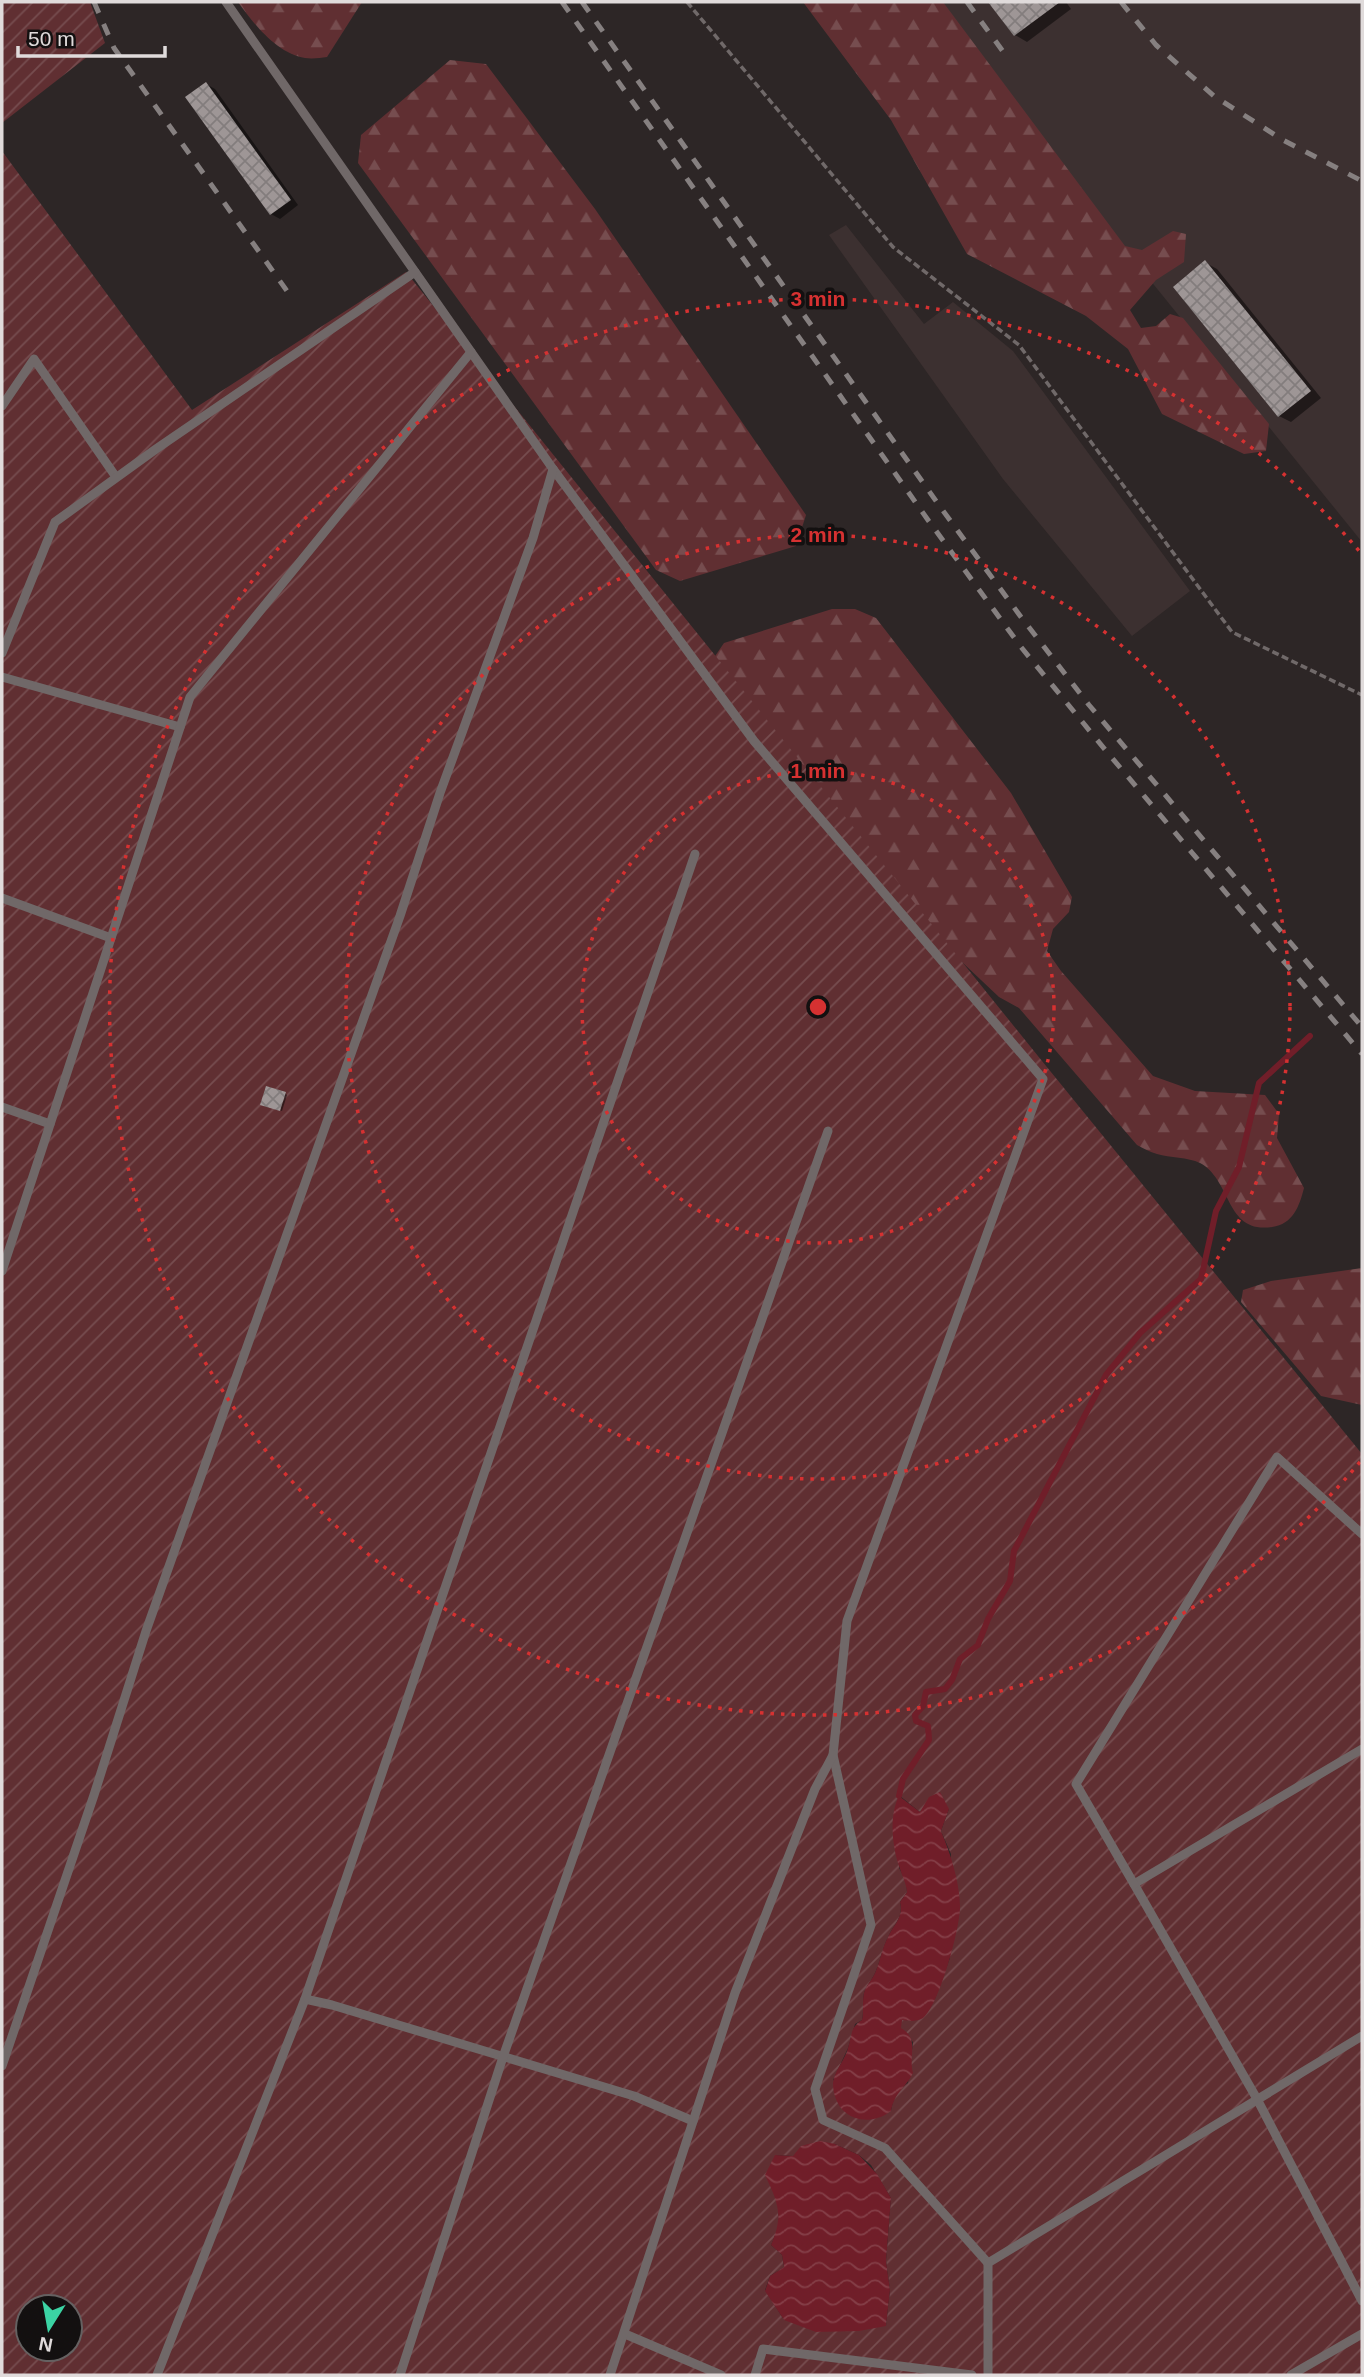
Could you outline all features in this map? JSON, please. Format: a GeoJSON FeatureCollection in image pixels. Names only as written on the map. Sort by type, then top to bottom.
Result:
{"type":"FeatureCollection","features":[{"type":"Feature","properties":{"kind":"lane"},"geometry":{"type":"LineString","coordinates":[[226,2],[553,469],[754,741],[1043,1079],[847,1620],[833,1755],[871,1925],[816,2089],[823,2120],[885,2148],[988,2263],[988,2375]]}},
{"type":"Feature","properties":{"kind":"lane"},"geometry":{"type":"LineString","coordinates":[[2,653],[55,522],[116,477],[415,272]]}},
{"type":"Feature","properties":{"kind":"lane"},"geometry":{"type":"LineString","coordinates":[[2,1271],[190,697],[471,352]]}},
{"type":"Feature","properties":{"kind":"lane"},"geometry":{"type":"LineString","coordinates":[[2,406],[34,359],[116,477]]}},
{"type":"Feature","properties":{"kind":"lane"},"geometry":{"type":"LineString","coordinates":[[2,2067],[82,1834],[146,1632],[391,942],[440,793],[533,538],[553,469]]}},
{"type":"Feature","properties":{"kind":"lane"},"geometry":{"type":"LineString","coordinates":[[2,677],[180,727]]}},
{"type":"Feature","properties":{"kind":"lane"},"geometry":{"type":"LineString","coordinates":[[157,2375],[305,1999],[695,854]]}},
{"type":"Feature","properties":{"kind":"lane"},"geometry":{"type":"LineString","coordinates":[[2,898],[111,937]]}},
{"type":"Feature","properties":{"kind":"lane"},"geometry":{"type":"LineString","coordinates":[[2,1107],[50,1124]]}},
{"type":"Feature","properties":{"kind":"lane"},"geometry":{"type":"LineString","coordinates":[[400,2375],[503,2057],[828,1131]]}},
{"type":"Feature","properties":{"kind":"lane"},"geometry":{"type":"LineString","coordinates":[[1362,1534],[1277,1457],[1076,1784],[1257,2099],[1362,2301]]}},
{"type":"Feature","properties":{"kind":"lane"},"geometry":{"type":"LineString","coordinates":[[1134,1884],[1362,1749]]}},
{"type":"Feature","properties":{"kind":"lane"},"geometry":{"type":"LineString","coordinates":[[610,2375],[735,1993],[815,1789],[833,1755]]}},
{"type":"Feature","properties":{"kind":"lane"},"geometry":{"type":"LineString","coordinates":[[305,1999],[634,2096],[692,2121]]}},
{"type":"Feature","properties":{"kind":"lane"},"geometry":{"type":"LineString","coordinates":[[988,2263],[1362,2036]]}},
{"type":"Feature","properties":{"kind":"lane"},"geometry":{"type":"LineString","coordinates":[[625,2334],[721,2375]]}},
{"type":"Feature","properties":{"kind":"lane"},"geometry":{"type":"LineString","coordinates":[[1291,2375],[1362,2334]]}},
{"type":"Feature","properties":{"kind":"lane"},"geometry":{"type":"LineString","coordinates":[[755,2375],[763,2349],[972,2375]]}},
{"type":"Feature","properties":{"kind":"path"},"geometry":{"type":"LineString","coordinates":[[687,2],[893,247],[1019,345],[1232,632],[1362,695]]}},
{"type":"Feature","properties":{"kind":"shaded area"},"geometry":{"type":"Polygon","coordinates":[[[925,2],[1362,2],[1362,542],[925,2]]]}},
{"type":"Feature","properties":{"kind":"shaded area"},"geometry":{"type":"Polygon","coordinates":[[[846,225],[924,324],[953,302],[1013,351],[1190,591],[1132,636],[1003,479],[829,235],[846,225]]]}},
{"type":"Feature","properties":{"kind":"green space"},"geometry":{"type":"Polygon","coordinates":[[[2,2],[90,2],[105,43],[2,123],[2,2]]]}},
{"type":"Feature","properties":{"kind":"green space"},"geometry":{"type":"Polygon","coordinates":[[[238,2],[362,2],[327,57],[305,58],[285,51],[275,44],[258,28],[238,2]]]}},
{"type":"Feature","properties":{"kind":"green space"},"geometry":{"type":"Polygon","coordinates":[[[803,2],[943,2],[1125,246],[1142,250],[1173,231],[1186,234],[1184,262],[1156,280],[1130,310],[1141,328],[1156,326],[1170,314],[1183,318],[1269,424],[1266,451],[1244,454],[1162,414],[1128,349],[1086,316],[967,254],[891,120],[803,2]]]}},
{"type":"Feature","properties":{"kind":"green space"},"geometry":{"type":"Polygon","coordinates":[[[450,60],[486,64],[595,209],[806,515],[796,546],[680,581],[656,570],[358,163],[361,135],[450,60]]]}},
{"type":"Feature","properties":{"kind":"green space"},"geometry":{"type":"Polygon","coordinates":[[[2,151],[192,410],[406,272],[1362,1454],[1362,2375],[2,2375],[2,151]],[[900,1796],[899,1868],[906,1881],[907,1892],[900,1902],[900,1916],[864,1993],[862,2020],[855,2024],[848,2048],[833,2080],[891,2111],[896,2095],[908,2083],[913,2042],[900,2028],[902,2019],[910,2021],[935,1999],[950,1958],[951,1854],[941,1831],[949,1809],[920,1812],[900,1796]],[[835,2144],[793,2156],[775,2155],[779,2226],[771,2245],[782,2255],[784,2267],[770,2276],[765,2290],[784,2320],[886,2326],[890,2290],[886,2261],[891,2198],[871,2165],[859,2155],[835,2144]]]}},
{"type":"Feature","properties":{"kind":"green space"},"geometry":{"type":"Polygon","coordinates":[[[832,609],[855,609],[876,618],[1011,793],[1072,897],[1069,912],[1053,929],[1047,951],[1061,971],[1153,1076],[1195,1091],[1265,1095],[1279,1114],[1277,1138],[1304,1188],[1297,1208],[1285,1222],[1272,1227],[1257,1227],[1245,1222],[1230,1204],[1218,1181],[1200,1163],[1157,1154],[1137,1145],[1019,1008],[999,997],[891,895],[711,662],[724,643],[832,609]]]}},
{"type":"Feature","properties":{"kind":"green space"},"geometry":{"type":"Polygon","coordinates":[[[1362,1268],[1362,1405],[1321,1396],[1241,1302],[1243,1290],[1271,1281],[1362,1268]]]}},
{"type":"Feature","properties":{"kind":"water"},"geometry":{"type":"Polygon","coordinates":[[[940,1792],[949,1809],[941,1831],[954,1868],[960,1905],[953,1947],[942,1983],[929,2011],[920,2019],[902,2020],[901,2028],[907,2032],[912,2042],[913,2073],[895,2099],[891,2111],[871,2119],[853,2117],[839,2104],[834,2095],[833,2083],[847,2052],[853,2029],[862,2020],[865,1990],[900,1916],[900,1902],[907,1892],[895,1849],[893,1831],[896,1804],[899,1796],[920,1812],[929,1797],[940,1792]]]}},
{"type":"Feature","properties":{"kind":"water"},"geometry":{"type":"Polygon","coordinates":[[[820,2141],[835,2144],[859,2155],[877,2174],[891,2198],[886,2261],[890,2290],[886,2326],[859,2331],[816,2332],[784,2320],[765,2291],[770,2276],[784,2267],[782,2255],[771,2245],[778,2209],[765,2175],[775,2155],[793,2156],[801,2146],[820,2141]]]}},
{"type":"Feature","properties":{"kind":"building"},"geometry":{"type":"Polygon","coordinates":[[[988,2],[1060,2],[1014,36],[988,2]]]}},
{"type":"Feature","properties":{"kind":"building"},"geometry":{"type":"Polygon","coordinates":[[[206,82],[291,200],[270,215],[185,97],[206,82]]]}},
{"type":"Feature","properties":{"kind":"building"},"geometry":{"type":"Polygon","coordinates":[[[1205,260],[1311,391],[1278,417],[1173,287],[1205,260]]]}},
{"type":"Feature","properties":{"kind":"building"},"geometry":{"type":"Polygon","coordinates":[[[266,1086],[286,1092],[280,1111],[260,1105],[266,1086]]]}},
{"type":"Feature","properties":{"kind":"waterway"},"geometry":{"type":"LineString","coordinates":[[899,1796],[903,1779],[929,1740],[928,1726],[916,1721],[915,1715],[923,1706],[926,1692],[945,1689],[952,1680],[960,1659],[978,1645],[988,1619],[1010,1581],[1014,1551],[1106,1375],[1140,1333],[1201,1279],[1216,1211],[1239,1167],[1259,1083],[1310,1036]]}},
{"type":"Feature","properties":{"kind":"railway"},"geometry":{"type":"LineString","coordinates":[[94,2],[114,48],[287,291]]}},
{"type":"Feature","properties":{"kind":"railway"},"geometry":{"type":"LineString","coordinates":[[562,2],[928,520],[1021,647],[1362,1054]]}},
{"type":"Feature","properties":{"kind":"railway"},"geometry":{"type":"LineString","coordinates":[[582,2],[1021,617],[1089,705],[1362,1027]]}},
{"type":"Feature","properties":{"kind":"railway"},"geometry":{"type":"LineString","coordinates":[[967,2],[1007,57]]}},
{"type":"Feature","properties":{"kind":"railway"},"geometry":{"type":"LineString","coordinates":[[1121,2],[1156,45],[1214,96],[1283,140],[1362,181]]}}]}
